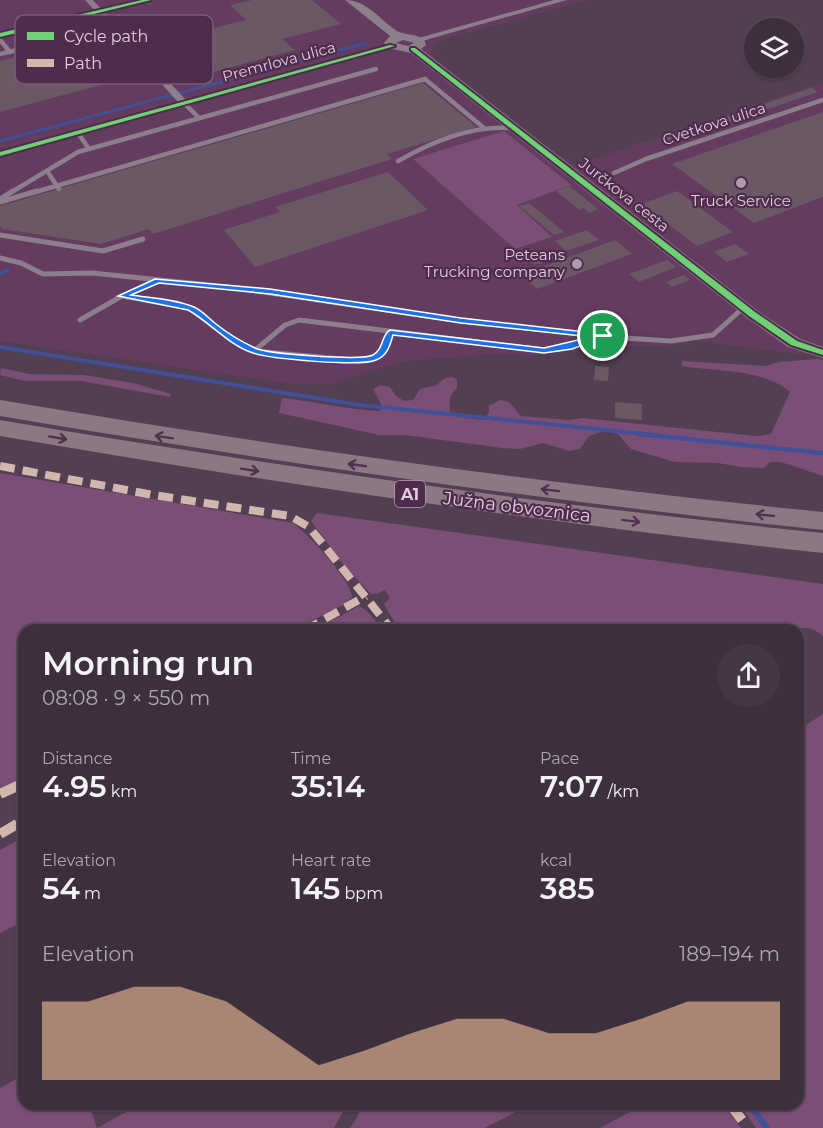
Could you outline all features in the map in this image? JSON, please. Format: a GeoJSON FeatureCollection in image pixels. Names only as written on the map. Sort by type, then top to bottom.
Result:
{"type":"FeatureCollection","features":[{"type":"Feature","properties":{"kind":"highway","name":"Južna obvoznica"},"geometry":{"type":"LineString","coordinates":[[0,408],[169,437],[468,480],[823,521]]}},
{"type":"Feature","properties":{"kind":"highway","name":"Južna obvoznica"},"geometry":{"type":"LineString","coordinates":[[0,428],[170,457],[465,502],[823,543]]}},
{"type":"Feature","properties":{"kind":"street"},"geometry":{"type":"LineString","coordinates":[[89,0],[102,15]]}},
{"type":"Feature","properties":{"kind":"street"},"geometry":{"type":"LineString","coordinates":[[87,15],[148,0]]}},
{"type":"Feature","properties":{"kind":"street"},"geometry":{"type":"LineString","coordinates":[[351,0],[401,50],[563,0]]}},
{"type":"Feature","properties":{"kind":"street"},"geometry":{"type":"LineString","coordinates":[[0,37],[15,33]]}},
{"type":"Feature","properties":{"kind":"street","name":"Premrlova ulica"},"geometry":{"type":"LineString","coordinates":[[0,154],[184,104],[395,42]]}},
{"type":"Feature","properties":{"kind":"street","name":"Jurčkova cesta"},"geometry":{"type":"LineString","coordinates":[[416,44],[514,129],[743,308],[794,343],[823,353]]}},
{"type":"Feature","properties":{"kind":"street"},"geometry":{"type":"LineString","coordinates":[[166,84],[184,104]]}},
{"type":"Feature","properties":{"kind":"lane"},"geometry":{"type":"LineString","coordinates":[[0,37],[10,52]]}},
{"type":"Feature","properties":{"kind":"lane"},"geometry":{"type":"LineString","coordinates":[[0,54],[15,51]]}},
{"type":"Feature","properties":{"kind":"lane"},"geometry":{"type":"LineString","coordinates":[[0,201],[78,152],[376,69]]}},
{"type":"Feature","properties":{"kind":"lane"},"geometry":{"type":"LineString","coordinates":[[0,201],[58,187],[425,79],[484,128]]}},
{"type":"Feature","properties":{"kind":"lane","name":"Cvetkova ulica"},"geometry":{"type":"LineString","coordinates":[[614,173],[646,159],[823,100]]}},
{"type":"Feature","properties":{"kind":"lane"},"geometry":{"type":"LineString","coordinates":[[184,104],[199,118]]}},
{"type":"Feature","properties":{"kind":"lane"},"geometry":{"type":"LineString","coordinates":[[398,161],[418,150],[484,128],[499,126],[514,129]]}},
{"type":"Feature","properties":{"kind":"lane"},"geometry":{"type":"LineString","coordinates":[[78,133],[89,149]]}},
{"type":"Feature","properties":{"kind":"lane"},"geometry":{"type":"LineString","coordinates":[[47,171],[58,187]]}},
{"type":"Feature","properties":{"kind":"lane"},"geometry":{"type":"LineString","coordinates":[[0,235],[103,251],[143,239]]}},
{"type":"Feature","properties":{"kind":"lane"},"geometry":{"type":"LineString","coordinates":[[0,258],[21,263],[43,274],[92,273],[270,291],[461,321],[671,341],[713,335],[743,308]]}},
{"type":"Feature","properties":{"kind":"lane"},"geometry":{"type":"LineString","coordinates":[[80,320],[122,296],[158,280]]}},
{"type":"Feature","properties":{"kind":"lane"},"geometry":{"type":"LineString","coordinates":[[122,296],[190,308],[213,326],[254,351],[353,360],[374,358],[384,351],[390,332]]}},
{"type":"Feature","properties":{"kind":"lane"},"geometry":{"type":"LineString","coordinates":[[254,351],[280,326],[299,320],[544,350],[572,346],[603,336]]}},
{"type":"Feature","properties":{"kind":"shaded area"},"geometry":{"type":"Polygon","coordinates":[[[0,0],[587,0],[443,40],[435,43],[431,54],[441,65],[557,156],[565,157],[575,165],[823,82],[823,357],[594,328],[700,344],[595,348],[533,356],[497,354],[415,360],[387,366],[330,385],[291,384],[0,341],[0,0]]]}},
{"type":"Feature","properties":{"kind":"shaded area"},"geometry":{"type":"Polygon","coordinates":[[[504,131],[571,185],[517,205],[552,237],[515,249],[413,159],[504,131]]]}},
{"type":"Feature","properties":{"kind":"shaded area"},"geometry":{"type":"Polygon","coordinates":[[[823,360],[823,476],[781,462],[770,462],[763,468],[718,463],[675,462],[631,449],[618,434],[604,431],[589,436],[580,449],[569,451],[543,443],[520,449],[405,435],[379,435],[279,413],[282,398],[380,411],[382,406],[373,389],[380,385],[390,387],[396,396],[404,401],[413,400],[420,389],[437,385],[445,378],[453,377],[457,380],[457,388],[450,399],[450,413],[457,417],[483,420],[489,413],[489,406],[500,400],[509,402],[521,416],[569,420],[582,418],[756,436],[771,434],[790,392],[766,379],[738,372],[682,366],[682,361],[766,366],[779,362],[823,360]]]}},
{"type":"Feature","properties":{"kind":"shaded area"},"geometry":{"type":"Polygon","coordinates":[[[1,368],[29,374],[84,375],[133,383],[171,394],[170,397],[81,381],[25,381],[0,375],[1,368]]]}},
{"type":"Feature","properties":{"kind":"shaded area"},"geometry":{"type":"Polygon","coordinates":[[[0,473],[293,523],[318,547],[345,580],[352,597],[345,604],[305,624],[18,624],[18,784],[0,791],[0,473]]]}},
{"type":"Feature","properties":{"kind":"shaded area"},"geometry":{"type":"Polygon","coordinates":[[[317,513],[823,584],[823,636],[804,628],[804,624],[396,624],[384,604],[390,598],[385,590],[371,594],[346,568],[311,521],[317,513]]]}},
{"type":"Feature","properties":{"kind":"shaded area"},"geometry":{"type":"Polygon","coordinates":[[[359,606],[366,610],[378,624],[325,624],[359,606]]]}},
{"type":"Feature","properties":{"kind":"shaded area"},"geometry":{"type":"Polygon","coordinates":[[[823,714],[823,1128],[756,1128],[743,1110],[804,1110],[804,726],[823,714]]]}},
{"type":"Feature","properties":{"kind":"shaded area"},"geometry":{"type":"Polygon","coordinates":[[[18,840],[18,924],[0,933],[0,850],[18,840]]]}},
{"type":"Feature","properties":{"kind":"shaded area"},"geometry":{"type":"Polygon","coordinates":[[[18,1078],[18,1110],[91,1110],[97,1128],[0,1128],[0,1088],[18,1078]]]}},
{"type":"Feature","properties":{"kind":"shaded area"},"geometry":{"type":"Polygon","coordinates":[[[130,1110],[344,1110],[334,1128],[97,1128],[130,1110]]]}},
{"type":"Feature","properties":{"kind":"shaded area"},"geometry":{"type":"Polygon","coordinates":[[[360,1110],[520,1110],[485,1128],[350,1128],[360,1110]]]}},
{"type":"Feature","properties":{"kind":"shaded area"},"geometry":{"type":"Polygon","coordinates":[[[634,1110],[728,1110],[741,1128],[600,1128],[634,1110]]]}},
{"type":"Feature","properties":{"kind":"building"},"geometry":{"type":"Polygon","coordinates":[[[252,0],[312,0],[341,24],[282,39],[295,50],[213,72],[213,28],[246,20],[230,5],[252,0]]]}},
{"type":"Feature","properties":{"kind":"building"},"geometry":{"type":"Polygon","coordinates":[[[15,57],[15,84],[104,84],[0,112],[0,61],[15,57]]]}},
{"type":"Feature","properties":{"kind":"building"},"geometry":{"type":"Polygon","coordinates":[[[423,83],[476,127],[387,154],[392,159],[153,234],[149,229],[101,244],[2,229],[0,226],[0,206],[423,83]]]}},
{"type":"Feature","properties":{"kind":"building"},"geometry":{"type":"Polygon","coordinates":[[[811,88],[818,92],[667,143],[660,139],[811,88]]]}},
{"type":"Feature","properties":{"kind":"building"},"geometry":{"type":"Polygon","coordinates":[[[823,112],[823,197],[754,223],[672,164],[823,112]]]}},
{"type":"Feature","properties":{"kind":"building"},"geometry":{"type":"Polygon","coordinates":[[[388,172],[428,210],[255,267],[224,230],[280,212],[275,207],[388,172]]]}},
{"type":"Feature","properties":{"kind":"building"},"geometry":{"type":"Polygon","coordinates":[[[569,186],[598,209],[589,213],[584,208],[580,210],[556,191],[569,186]]]}},
{"type":"Feature","properties":{"kind":"building"},"geometry":{"type":"Polygon","coordinates":[[[677,191],[733,232],[697,246],[642,204],[677,191]]]}},
{"type":"Feature","properties":{"kind":"building"},"geometry":{"type":"Polygon","coordinates":[[[529,203],[564,232],[554,235],[519,206],[529,203]]]}},
{"type":"Feature","properties":{"kind":"building"},"geometry":{"type":"Polygon","coordinates":[[[587,230],[599,240],[566,251],[555,241],[587,230]]]}},
{"type":"Feature","properties":{"kind":"building","name":"Peteans Trucking company"},"geometry":{"type":"Polygon","coordinates":[[[615,240],[632,254],[537,289],[521,275],[615,240]]]}},
{"type":"Feature","properties":{"kind":"building"},"geometry":{"type":"Polygon","coordinates":[[[735,244],[749,254],[727,262],[714,252],[735,244]]]}},
{"type":"Feature","properties":{"kind":"building"},"geometry":{"type":"Polygon","coordinates":[[[549,253],[555,258],[535,265],[529,259],[549,253]]]}},
{"type":"Feature","properties":{"kind":"building"},"geometry":{"type":"Polygon","coordinates":[[[667,260],[676,267],[639,282],[629,274],[667,260]]]}},
{"type":"Feature","properties":{"kind":"building"},"geometry":{"type":"Polygon","coordinates":[[[683,275],[690,280],[672,287],[666,282],[683,275]]]}},
{"type":"Feature","properties":{"kind":"building"},"geometry":{"type":"Polygon","coordinates":[[[595,366],[609,367],[608,381],[594,380],[595,366]]]}},
{"type":"Feature","properties":{"kind":"building"},"geometry":{"type":"Polygon","coordinates":[[[615,402],[642,404],[642,420],[615,418],[615,402]]]}},
{"type":"Feature","properties":{"kind":"waterway"},"geometry":{"type":"LineString","coordinates":[[213,84],[366,43]]}},
{"type":"Feature","properties":{"kind":"waterway"},"geometry":{"type":"LineString","coordinates":[[0,141],[213,84]]}},
{"type":"Feature","properties":{"kind":"waterway"},"geometry":{"type":"LineString","coordinates":[[0,274],[7,270]]}},
{"type":"Feature","properties":{"kind":"waterway"},"geometry":{"type":"LineString","coordinates":[[0,347],[360,405],[654,435]]}},
{"type":"Feature","properties":{"kind":"waterway"},"geometry":{"type":"LineString","coordinates":[[639,434],[823,453]]}},
{"type":"Feature","properties":{"kind":"waterway"},"geometry":{"type":"LineString","coordinates":[[754,1110],[767,1128]]}},
{"type":"Feature","properties":{"kind":"marked path"},"geometry":{"type":"LineString","coordinates":[[0,466],[153,495],[290,516],[309,527],[387,624]]}},
{"type":"Feature","properties":{"kind":"marked path"},"geometry":{"type":"LineString","coordinates":[[316,624],[366,596]]}},
{"type":"Feature","properties":{"kind":"marked path"},"geometry":{"type":"LineString","coordinates":[[0,794],[18,786]]}},
{"type":"Feature","properties":{"kind":"marked path"},"geometry":{"type":"LineString","coordinates":[[0,834],[18,824]]}},
{"type":"Feature","properties":{"kind":"marked path"},"geometry":{"type":"LineString","coordinates":[[734,1110],[748,1128]]}},
{"type":"Feature","properties":{"kind":"cycle path"},"geometry":{"type":"LineString","coordinates":[[85,15],[148,0]]}},
{"type":"Feature","properties":{"kind":"cycle path"},"geometry":{"type":"LineString","coordinates":[[0,35],[15,31]]}},
{"type":"Feature","properties":{"kind":"cycle path"},"geometry":{"type":"LineString","coordinates":[[0,154],[392,46]]}},
{"type":"Feature","properties":{"kind":"cycle path"},"geometry":{"type":"LineString","coordinates":[[413,49],[752,314],[794,343],[823,353]]}},
{"type":"Feature","properties":{"kind":"place","name":"Truck Service"},"geometry":{"type":"Point","coordinates":[741,183]}},
{"type":"Feature","properties":{"kind":"place","name":"Peteans Trucking company"},"geometry":{"type":"Point","coordinates":[577,264]}},
{"type":"Feature","properties":{"kind":"route"},"geometry":{"type":"LineString","coordinates":[[158,280],[270,291],[461,321],[603,336],[572,346],[544,350],[390,332],[384,351],[374,358],[353,360],[284,355],[254,351],[213,326],[190,308],[122,296],[158,280]]}}]}
